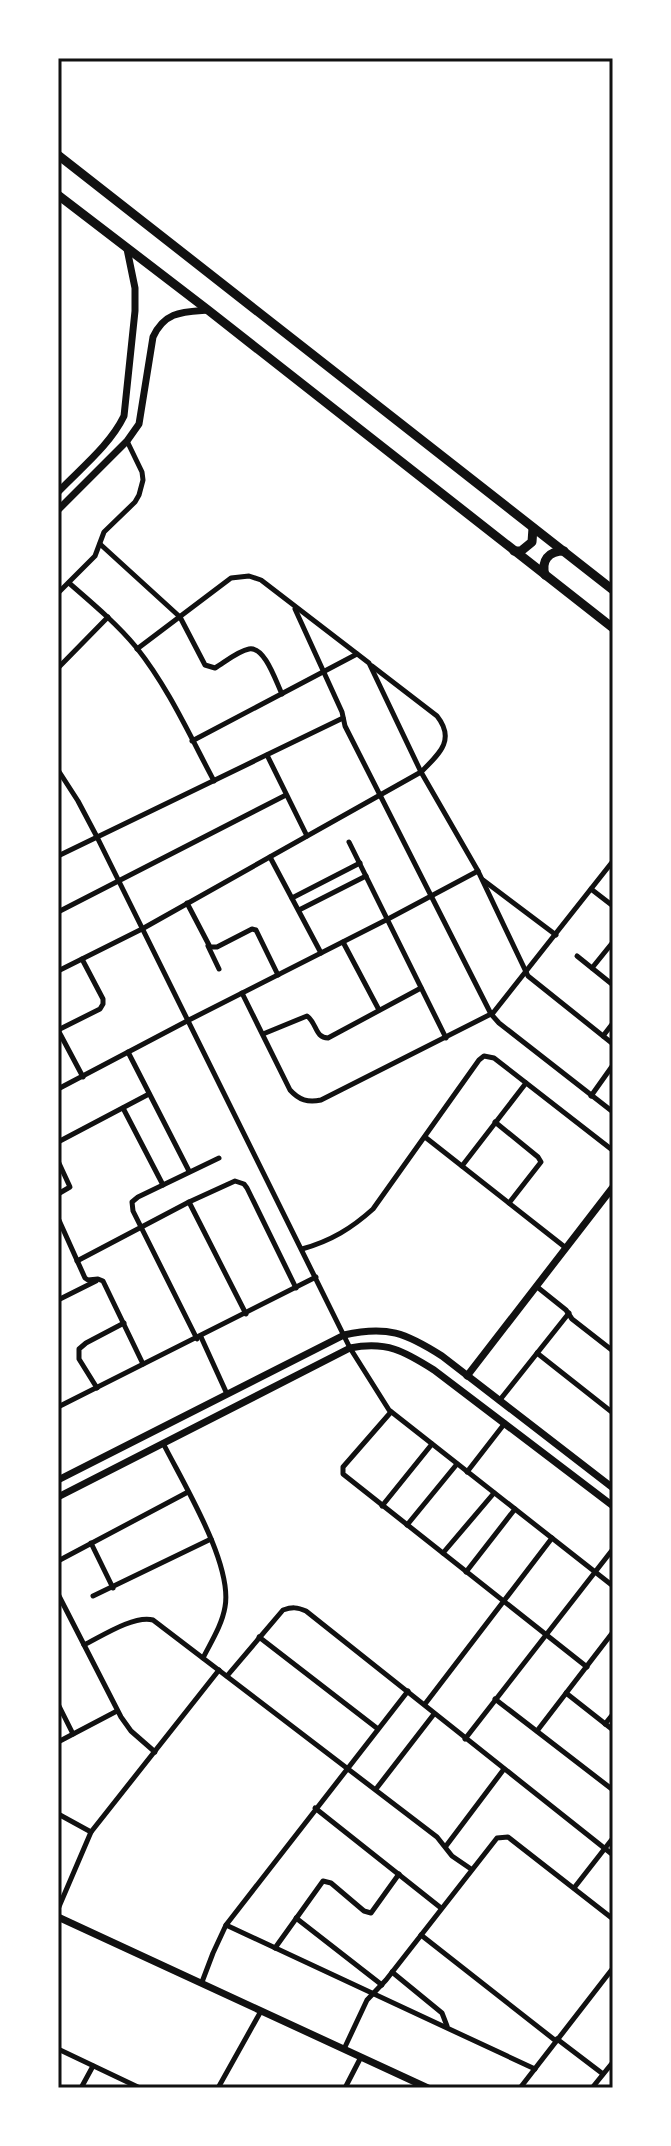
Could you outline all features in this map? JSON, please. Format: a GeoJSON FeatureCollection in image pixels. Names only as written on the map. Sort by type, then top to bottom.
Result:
{"type":"FeatureCollection","features":[{"type":"Feature","properties":{"kind":"highway"},"geometry":{"type":"LineString","coordinates":[[58,155],[613,590]]}},
{"type":"Feature","properties":{"kind":"highway"},"geometry":{"type":"LineString","coordinates":[[58,195],[613,628]]}},
{"type":"Feature","properties":{"kind":"highway"},"geometry":{"type":"LineString","coordinates":[[514,551],[521,551],[532,542],[533,528]]}},
{"type":"Feature","properties":{"kind":"highway"},"geometry":{"type":"LineString","coordinates":[[545,575],[543,568],[549,555],[564,551]]}},
{"type":"Feature","properties":{"kind":"street"},"geometry":{"type":"LineString","coordinates":[[58,492],[110,438],[124,416],[135,311],[132,265],[126,247]]}},
{"type":"Feature","properties":{"kind":"street"},"geometry":{"type":"LineString","coordinates":[[58,510],[134,433],[142,415],[151,347],[157,328],[171,315],[208,310]]}},
{"type":"Feature","properties":{"kind":"street"},"geometry":{"type":"LineString","coordinates":[[58,593],[95,556],[104,532],[135,502],[142,488],[142,472],[127,441]]}},
{"type":"Feature","properties":{"kind":"street"},"geometry":{"type":"LineString","coordinates":[[100,544],[180,617],[205,665],[215,668],[249,649],[257,650],[263,655],[282,694]]}},
{"type":"Feature","properties":{"kind":"street"},"geometry":{"type":"LineString","coordinates":[[58,971],[142,929],[421,772],[443,746],[446,735],[444,725],[437,716],[256,577],[243,575],[231,578],[137,649]]}},
{"type":"Feature","properties":{"kind":"street"},"geometry":{"type":"LineString","coordinates":[[69,583],[108,617],[137,649],[162,685],[214,781]]}},
{"type":"Feature","properties":{"kind":"street"},"geometry":{"type":"LineString","coordinates":[[293,605],[342,712],[345,726],[491,1014],[613,1112]]}},
{"type":"Feature","properties":{"kind":"street"},"geometry":{"type":"LineString","coordinates":[[58,668],[108,617]]}},
{"type":"Feature","properties":{"kind":"street"},"geometry":{"type":"LineString","coordinates":[[192,741],[357,654]]}},
{"type":"Feature","properties":{"kind":"street"},"geometry":{"type":"LineString","coordinates":[[369,663],[421,772],[478,871],[526,972],[533,982],[613,1044]]}},
{"type":"Feature","properties":{"kind":"street"},"geometry":{"type":"LineString","coordinates":[[58,856],[343,718]]}},
{"type":"Feature","properties":{"kind":"street"},"geometry":{"type":"LineString","coordinates":[[267,755],[307,836]]}},
{"type":"Feature","properties":{"kind":"street"},"geometry":{"type":"LineString","coordinates":[[58,770],[97,837],[350,1348],[382,1401],[391,1412],[613,1586]]}},
{"type":"Feature","properties":{"kind":"street"},"geometry":{"type":"LineString","coordinates":[[58,912],[286,795]]}},
{"type":"Feature","properties":{"kind":"street"},"geometry":{"type":"LineString","coordinates":[[349,842],[446,1038]]}},
{"type":"Feature","properties":{"kind":"street"},"geometry":{"type":"LineString","coordinates":[[270,857],[321,953]]}},
{"type":"Feature","properties":{"kind":"street"},"geometry":{"type":"LineString","coordinates":[[242,993],[290,1090],[307,1102],[321,1100],[491,1014],[613,861]]}},
{"type":"Feature","properties":{"kind":"street"},"geometry":{"type":"LineString","coordinates":[[292,898],[360,863]]}},
{"type":"Feature","properties":{"kind":"street"},"geometry":{"type":"LineString","coordinates":[[58,1089],[478,871]]}},
{"type":"Feature","properties":{"kind":"street"},"geometry":{"type":"LineString","coordinates":[[299,910],[366,876]]}},
{"type":"Feature","properties":{"kind":"street"},"geometry":{"type":"LineString","coordinates":[[482,879],[556,935]]}},
{"type":"Feature","properties":{"kind":"street"},"geometry":{"type":"LineString","coordinates":[[591,889],[613,906]]}},
{"type":"Feature","properties":{"kind":"street"},"geometry":{"type":"LineString","coordinates":[[187,902],[219,969]]}},
{"type":"Feature","properties":{"kind":"street"},"geometry":{"type":"LineString","coordinates":[[207,945],[217,947],[254,929],[278,975]]}},
{"type":"Feature","properties":{"kind":"street"},"geometry":{"type":"LineString","coordinates":[[343,942],[379,1010]]}},
{"type":"Feature","properties":{"kind":"street"},"geometry":{"type":"LineString","coordinates":[[592,968],[613,942]]}},
{"type":"Feature","properties":{"kind":"street"},"geometry":{"type":"LineString","coordinates":[[577,956],[613,985]]}},
{"type":"Feature","properties":{"kind":"street"},"geometry":{"type":"LineString","coordinates":[[82,959],[103,1004],[100,1009],[58,1030],[83,1077]]}},
{"type":"Feature","properties":{"kind":"street"},"geometry":{"type":"LineString","coordinates":[[263,1034],[307,1016],[313,1021],[318,1034],[328,1038],[421,988]]}},
{"type":"Feature","properties":{"kind":"street"},"geometry":{"type":"LineString","coordinates":[[603,1036],[613,1023]]}},
{"type":"Feature","properties":{"kind":"street"},"geometry":{"type":"LineString","coordinates":[[128,1052],[189,1171]]}},
{"type":"Feature","properties":{"kind":"street"},"geometry":{"type":"LineString","coordinates":[[302,1249],[340,1235],[373,1209],[484,1056],[491,1056],[611,1149]]}},
{"type":"Feature","properties":{"kind":"street"},"geometry":{"type":"LineString","coordinates":[[591,1096],[613,1065]]}},
{"type":"Feature","properties":{"kind":"street"},"geometry":{"type":"LineString","coordinates":[[462,1166],[526,1083]]}},
{"type":"Feature","properties":{"kind":"street"},"geometry":{"type":"LineString","coordinates":[[58,1142],[149,1094]]}},
{"type":"Feature","properties":{"kind":"street"},"geometry":{"type":"LineString","coordinates":[[123,1108],[163,1185]]}},
{"type":"Feature","properties":{"kind":"street"},"geometry":{"type":"LineString","coordinates":[[495,1122],[541,1162],[509,1203]]}},
{"type":"Feature","properties":{"kind":"street"},"geometry":{"type":"LineString","coordinates":[[425,1137],[566,1248]]}},
{"type":"Feature","properties":{"kind":"street"},"geometry":{"type":"LineString","coordinates":[[219,1158],[134,1199],[132,1207],[227,1394]]}},
{"type":"Feature","properties":{"kind":"street"},"geometry":{"type":"LineString","coordinates":[[58,1161],[70,1187],[58,1194]]}},
{"type":"Feature","properties":{"kind":"street"},"geometry":{"type":"LineString","coordinates":[[77,1261],[235,1181],[244,1184],[296,1288]]}},
{"type":"Feature","properties":{"kind":"street"},"geometry":{"type":"LineString","coordinates":[[467,1376],[613,1187]]}},
{"type":"Feature","properties":{"kind":"street"},"geometry":{"type":"LineString","coordinates":[[189,1202],[246,1314]]}},
{"type":"Feature","properties":{"kind":"street"},"geometry":{"type":"LineString","coordinates":[[58,1218],[86,1279],[100,1279]]}},
{"type":"Feature","properties":{"kind":"street"},"geometry":{"type":"LineString","coordinates":[[58,1407],[316,1277]]}},
{"type":"Feature","properties":{"kind":"street"},"geometry":{"type":"LineString","coordinates":[[58,1300],[100,1279]]}},
{"type":"Feature","properties":{"kind":"street"},"geometry":{"type":"LineString","coordinates":[[100,1279],[143,1364]]}},
{"type":"Feature","properties":{"kind":"street"},"geometry":{"type":"LineString","coordinates":[[536,1286],[613,1351]]}},
{"type":"Feature","properties":{"kind":"street"},"geometry":{"type":"LineString","coordinates":[[499,1401],[569,1313]]}},
{"type":"Feature","properties":{"kind":"street"},"geometry":{"type":"LineString","coordinates":[[97,1388],[79,1359],[79,1349],[124,1323]]}},
{"type":"Feature","properties":{"kind":"street"},"geometry":{"type":"LineString","coordinates":[[58,1480],[344,1335],[380,1330],[415,1339],[442,1356],[613,1488]]}},
{"type":"Feature","properties":{"kind":"street"},"geometry":{"type":"LineString","coordinates":[[58,1497],[350,1348],[379,1345],[407,1353],[457,1386],[613,1506]]}},
{"type":"Feature","properties":{"kind":"street"},"geometry":{"type":"LineString","coordinates":[[537,1353],[613,1413]]}},
{"type":"Feature","properties":{"kind":"street"},"geometry":{"type":"LineString","coordinates":[[391,1412],[342,1469],[343,1474],[587,1667]]}},
{"type":"Feature","properties":{"kind":"street"},"geometry":{"type":"LineString","coordinates":[[467,1472],[505,1423]]}},
{"type":"Feature","properties":{"kind":"street"},"geometry":{"type":"LineString","coordinates":[[163,1443],[211,1539],[227,1588],[220,1624],[203,1658]]}},
{"type":"Feature","properties":{"kind":"street"},"geometry":{"type":"LineString","coordinates":[[382,1506],[432,1444]]}},
{"type":"Feature","properties":{"kind":"street"},"geometry":{"type":"LineString","coordinates":[[407,1525],[457,1464]]}},
{"type":"Feature","properties":{"kind":"street"},"geometry":{"type":"LineString","coordinates":[[58,1561],[188,1492]]}},
{"type":"Feature","properties":{"kind":"street"},"geometry":{"type":"LineString","coordinates":[[443,1553],[494,1493]]}},
{"type":"Feature","properties":{"kind":"street"},"geometry":{"type":"LineString","coordinates":[[466,1572],[515,1509]]}},
{"type":"Feature","properties":{"kind":"street"},"geometry":{"type":"LineString","coordinates":[[425,1704],[552,1538]]}},
{"type":"Feature","properties":{"kind":"street"},"geometry":{"type":"LineString","coordinates":[[93,1596],[211,1539]]}},
{"type":"Feature","properties":{"kind":"street"},"geometry":{"type":"LineString","coordinates":[[91,1543],[113,1588]]}},
{"type":"Feature","properties":{"kind":"street"},"geometry":{"type":"LineString","coordinates":[[465,1739],[613,1549]]}},
{"type":"Feature","properties":{"kind":"street"},"geometry":{"type":"LineString","coordinates":[[58,1594],[118,1710],[131,1731],[155,1752]]}},
{"type":"Feature","properties":{"kind":"street"},"geometry":{"type":"LineString","coordinates":[[227,1676],[283,1610],[291,1607],[306,1611],[613,1855]]}},
{"type":"Feature","properties":{"kind":"street"},"geometry":{"type":"LineString","coordinates":[[84,1645],[137,1620],[153,1620],[376,1789],[437,1837],[452,1856],[471,1869]]}},
{"type":"Feature","properties":{"kind":"street"},"geometry":{"type":"LineString","coordinates":[[537,1731],[613,1632]]}},
{"type":"Feature","properties":{"kind":"street"},"geometry":{"type":"LineString","coordinates":[[259,1637],[378,1729]]}},
{"type":"Feature","properties":{"kind":"street"},"geometry":{"type":"LineString","coordinates":[[58,1909],[91,1832],[219,1670]]}},
{"type":"Feature","properties":{"kind":"street"},"geometry":{"type":"LineString","coordinates":[[202,1982],[226,1925],[408,1690]]}},
{"type":"Feature","properties":{"kind":"street"},"geometry":{"type":"LineString","coordinates":[[566,1693],[613,1730]]}},
{"type":"Feature","properties":{"kind":"street"},"geometry":{"type":"LineString","coordinates":[[495,1699],[613,1790]]}},
{"type":"Feature","properties":{"kind":"street"},"geometry":{"type":"LineString","coordinates":[[58,1704],[73,1734]]}},
{"type":"Feature","properties":{"kind":"street"},"geometry":{"type":"LineString","coordinates":[[58,1742],[118,1710]]}},
{"type":"Feature","properties":{"kind":"street"},"geometry":{"type":"LineString","coordinates":[[376,1789],[434,1714]]}},
{"type":"Feature","properties":{"kind":"street"},"geometry":{"type":"LineString","coordinates":[[605,1724],[613,1714]]}},
{"type":"Feature","properties":{"kind":"street"},"geometry":{"type":"LineString","coordinates":[[446,1846],[504,1769]]}},
{"type":"Feature","properties":{"kind":"street"},"geometry":{"type":"LineString","coordinates":[[315,1808],[441,1908]]}},
{"type":"Feature","properties":{"kind":"street"},"geometry":{"type":"LineString","coordinates":[[60,1815],[91,1832]]}},
{"type":"Feature","properties":{"kind":"street"},"geometry":{"type":"LineString","coordinates":[[344,2049],[372,1993],[382,1985],[493,1842],[502,1836],[508,1837],[613,1919]]}},
{"type":"Feature","properties":{"kind":"street"},"geometry":{"type":"LineString","coordinates":[[574,1888],[613,1838]]}},
{"type":"Feature","properties":{"kind":"street"},"geometry":{"type":"LineString","coordinates":[[275,1948],[319,1884],[326,1880],[364,1911],[371,1913],[399,1874]]}},
{"type":"Feature","properties":{"kind":"street"},"geometry":{"type":"LineString","coordinates":[[58,1917],[428,2088]]}},
{"type":"Feature","properties":{"kind":"street"},"geometry":{"type":"LineString","coordinates":[[296,1918],[382,1985]]}},
{"type":"Feature","properties":{"kind":"street"},"geometry":{"type":"LineString","coordinates":[[226,1925],[535,2069]]}},
{"type":"Feature","properties":{"kind":"street"},"geometry":{"type":"LineString","coordinates":[[421,1935],[603,2074]]}},
{"type":"Feature","properties":{"kind":"street"},"geometry":{"type":"LineString","coordinates":[[520,2088],[613,1968]]}},
{"type":"Feature","properties":{"kind":"street"},"geometry":{"type":"LineString","coordinates":[[392,1972],[442,2013],[447,2027]]}},
{"type":"Feature","properties":{"kind":"street"},"geometry":{"type":"LineString","coordinates":[[218,2088],[261,2010]]}},
{"type":"Feature","properties":{"kind":"street"},"geometry":{"type":"LineString","coordinates":[[58,2049],[140,2088]]}},
{"type":"Feature","properties":{"kind":"street"},"geometry":{"type":"LineString","coordinates":[[345,2088],[361,2057]]}},
{"type":"Feature","properties":{"kind":"street"},"geometry":{"type":"LineString","coordinates":[[592,2088],[613,2062]]}},
{"type":"Feature","properties":{"kind":"street"},"geometry":{"type":"LineString","coordinates":[[81,2088],[93,2066]]}}]}
